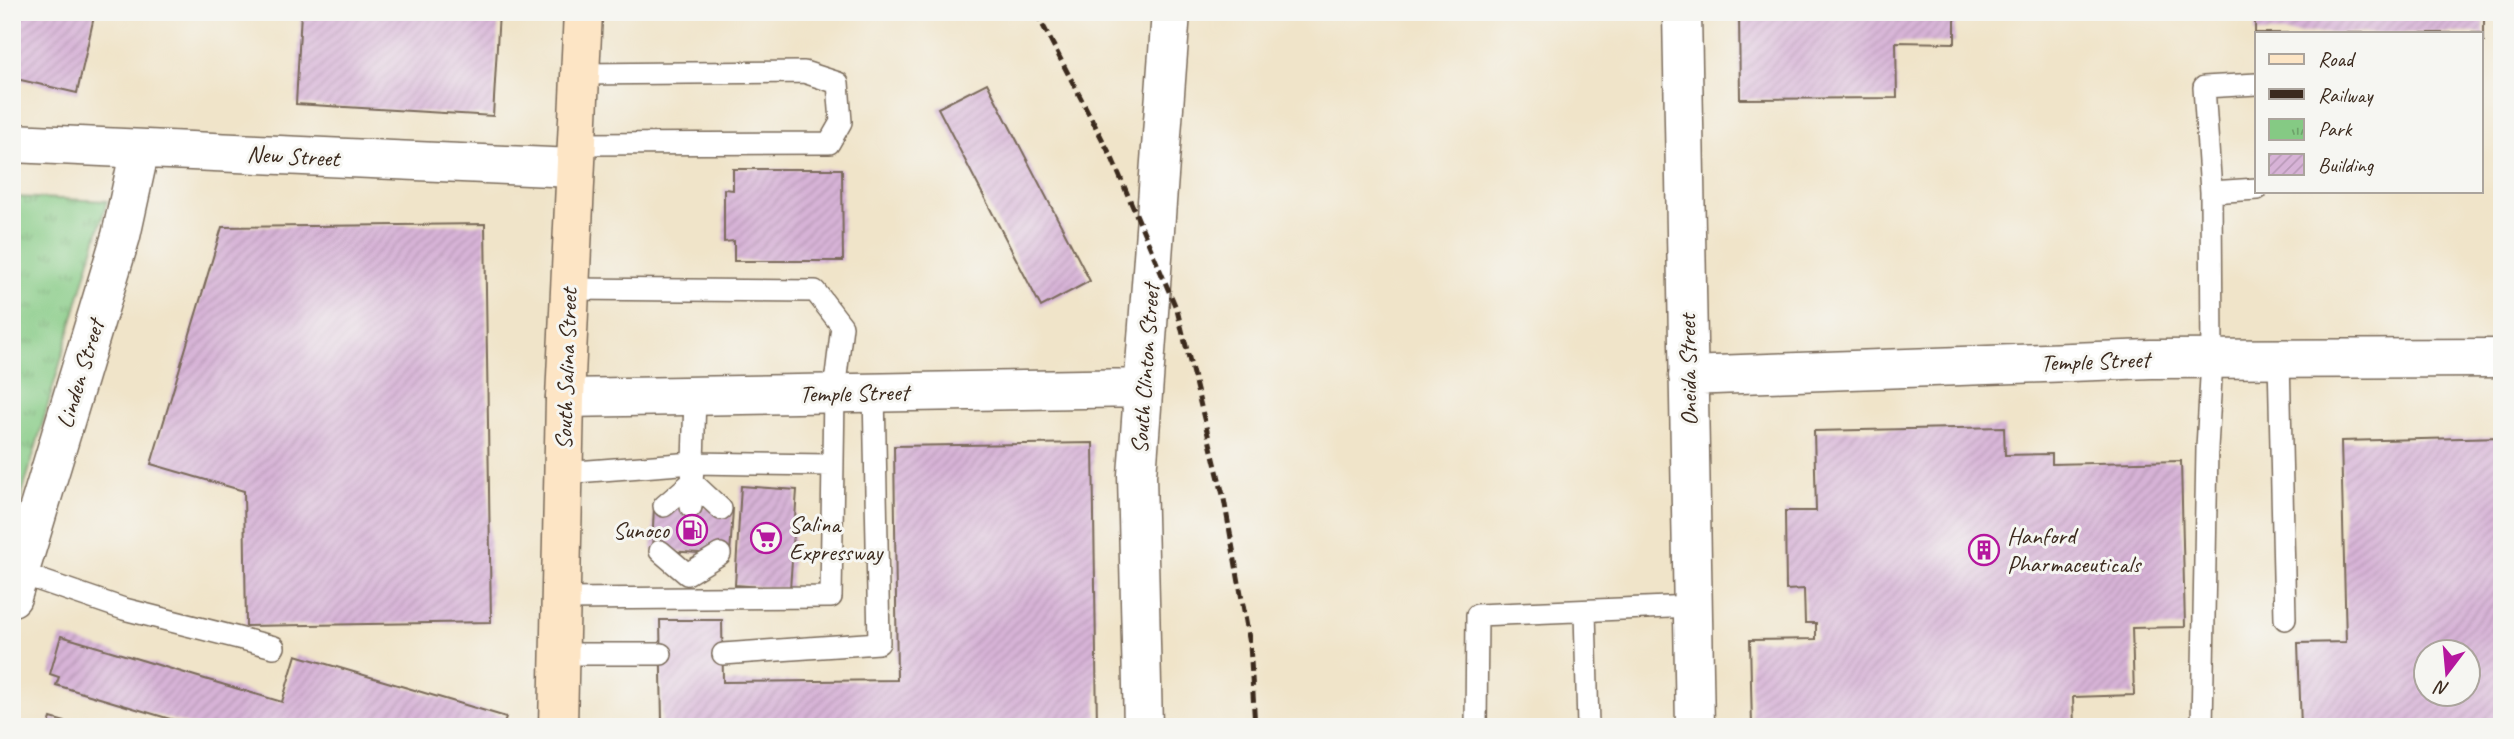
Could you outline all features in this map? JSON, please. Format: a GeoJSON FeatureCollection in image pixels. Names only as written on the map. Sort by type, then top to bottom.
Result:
{"type":"FeatureCollection","features":[{"type":"Feature","properties":{"kind":"main road","name":"South Salina Street"},"geometry":{"type":"LineString","coordinates":[[558,727],[565,398],[574,156],[583,12]]}},
{"type":"Feature","properties":{"kind":"street","name":"South Clinton Street"},"geometry":{"type":"LineString","coordinates":[[1143,727],[1137,475],[1171,12]]}},
{"type":"Feature","properties":{"kind":"street","name":"Oneida Street"},"geometry":{"type":"LineString","coordinates":[[1682,12],[1695,727]]}},
{"type":"Feature","properties":{"kind":"street","name":"New Street"},"geometry":{"type":"LineString","coordinates":[[12,144],[140,149],[574,156]]}},
{"type":"Feature","properties":{"kind":"street","name":"Linden Street"},"geometry":{"type":"LineString","coordinates":[[16,585],[121,236],[140,149]]}},
{"type":"Feature","properties":{"kind":"street","name":"Temple Street"},"geometry":{"type":"LineString","coordinates":[[1688,376],[2151,359],[2502,358]]}},
{"type":"Feature","properties":{"kind":"street","name":"Temple Street"},"geometry":{"type":"LineString","coordinates":[[565,398],[1143,388]]}},
{"type":"Feature","properties":{"kind":"lane"},"geometry":{"type":"LineString","coordinates":[[574,156],[829,143],[841,122],[838,83],[804,72],[579,74]]}},
{"type":"Feature","properties":{"kind":"lane"},"geometry":{"type":"LineString","coordinates":[[2202,727],[2207,448],[2212,360],[2211,192],[2204,87],[2255,85]]}},
{"type":"Feature","properties":{"kind":"lane"},"geometry":{"type":"LineString","coordinates":[[2211,192],[2255,189]]}},
{"type":"Feature","properties":{"kind":"lane"},"geometry":{"type":"LineString","coordinates":[[561,599],[831,597],[831,465],[834,392],[842,326],[816,291],[569,289]]}},
{"type":"Feature","properties":{"kind":"lane"},"geometry":{"type":"LineString","coordinates":[[2279,359],[2285,619]]}},
{"type":"Feature","properties":{"kind":"lane"},"geometry":{"type":"LineString","coordinates":[[723,654],[879,643],[874,393]]}},
{"type":"Feature","properties":{"kind":"lane"},"geometry":{"type":"LineString","coordinates":[[691,507],[695,396]]}},
{"type":"Feature","properties":{"kind":"lane"},"geometry":{"type":"LineString","coordinates":[[563,473],[693,472],[831,465]]}},
{"type":"Feature","properties":{"kind":"lane"},"geometry":{"type":"LineString","coordinates":[[664,506],[693,472]]}},
{"type":"Feature","properties":{"kind":"lane"},"geometry":{"type":"LineString","coordinates":[[693,472],[722,509]]}},
{"type":"Feature","properties":{"kind":"lane"},"geometry":{"type":"LineString","coordinates":[[660,551],[687,574]]}},
{"type":"Feature","properties":{"kind":"lane"},"geometry":{"type":"LineString","coordinates":[[685,597],[688,553]]}},
{"type":"Feature","properties":{"kind":"lane"},"geometry":{"type":"LineString","coordinates":[[687,574],[719,554]]}},
{"type":"Feature","properties":{"kind":"lane"},"geometry":{"type":"LineString","coordinates":[[16,585],[274,647]]}},
{"type":"Feature","properties":{"kind":"lane"},"geometry":{"type":"LineString","coordinates":[[1476,727],[1477,615],[1693,606]]}},
{"type":"Feature","properties":{"kind":"lane"},"geometry":{"type":"LineString","coordinates":[[1585,611],[1588,727]]}},
{"type":"Feature","properties":{"kind":"lane"},"geometry":{"type":"LineString","coordinates":[[559,654],[661,654]]}},
{"type":"Feature","properties":{"kind":"green space"},"geometry":{"type":"Polygon","coordinates":[[[12,197],[107,201],[12,529],[12,197]]]}},
{"type":"Feature","properties":{"kind":"building"},"geometry":{"type":"Polygon","coordinates":[[[12,12],[95,12],[77,93],[12,78],[12,12]]]}},
{"type":"Feature","properties":{"kind":"building"},"geometry":{"type":"Polygon","coordinates":[[[301,12],[499,12],[493,116],[296,104],[301,12]]]}},
{"type":"Feature","properties":{"kind":"building"},"geometry":{"type":"Polygon","coordinates":[[[1739,12],[1955,12],[1955,43],[1896,42],[1897,98],[1740,99],[1739,12]]]}},
{"type":"Feature","properties":{"kind":"building"},"geometry":{"type":"Polygon","coordinates":[[[2255,12],[2484,12],[2484,41],[2482,32],[2255,32],[2255,12]]]}},
{"type":"Feature","properties":{"kind":"building"},"geometry":{"type":"Polygon","coordinates":[[[987,83],[1090,281],[1041,307],[938,108],[987,83]]]}},
{"type":"Feature","properties":{"kind":"building"},"geometry":{"type":"Polygon","coordinates":[[[733,169],[842,169],[843,261],[734,261],[734,241],[724,242],[724,189],[733,190],[733,169]]]}},
{"type":"Feature","properties":{"kind":"building"},"geometry":{"type":"Polygon","coordinates":[[[485,224],[491,622],[246,626],[244,491],[151,464],[222,227],[485,224]]]}},
{"type":"Feature","properties":{"kind":"building","name":"Hanford Pharmaceuticals"},"geometry":{"type":"Polygon","coordinates":[[[2004,427],[2005,455],[2052,454],[2052,464],[2181,461],[2185,627],[2132,628],[2134,695],[2073,697],[2074,727],[1752,727],[1750,640],[1816,639],[1816,623],[1805,623],[1804,589],[1786,590],[1785,511],[1816,511],[1814,431],[2004,427]]]}},
{"type":"Feature","properties":{"kind":"building"},"geometry":{"type":"Polygon","coordinates":[[[2502,437],[2502,727],[2301,727],[2298,643],[2346,642],[2341,441],[2502,437]]]}},
{"type":"Feature","properties":{"kind":"building"},"geometry":{"type":"Polygon","coordinates":[[[1093,443],[1097,727],[656,727],[656,722],[662,722],[660,620],[722,620],[723,682],[897,680],[894,446],[1093,443]]]}},
{"type":"Feature","properties":{"kind":"building","name":"Salina Expressway"},"geometry":{"type":"Polygon","coordinates":[[[741,486],[797,490],[790,589],[735,585],[741,486]]]}},
{"type":"Feature","properties":{"kind":"building"},"geometry":{"type":"Polygon","coordinates":[[[654,505],[733,509],[730,555],[652,550],[654,505]]]}},
{"type":"Feature","properties":{"kind":"building"},"geometry":{"type":"Polygon","coordinates":[[[61,636],[282,702],[296,655],[506,717],[503,727],[197,727],[56,685],[59,677],[50,674],[61,636]]]}},
{"type":"Feature","properties":{"kind":"building"},"geometry":{"type":"Polygon","coordinates":[[[51,718],[79,726],[79,727],[48,727],[51,718]]]}},
{"type":"Feature","properties":{"kind":"railway"},"geometry":{"type":"LineString","coordinates":[[1036,12],[1112,158],[1177,310],[1224,499],[1250,644],[1255,727]]}},
{"type":"Feature","properties":{"kind":"place","name":"Sunoco"},"geometry":{"type":"Point","coordinates":[692,530]}},
{"type":"Feature","properties":{"kind":"place","name":"Salina Expressway"},"geometry":{"type":"Point","coordinates":[766,538]}},
{"type":"Feature","properties":{"kind":"place","name":"Hanford Pharmaceuticals"},"geometry":{"type":"Point","coordinates":[1984,550]}}]}
